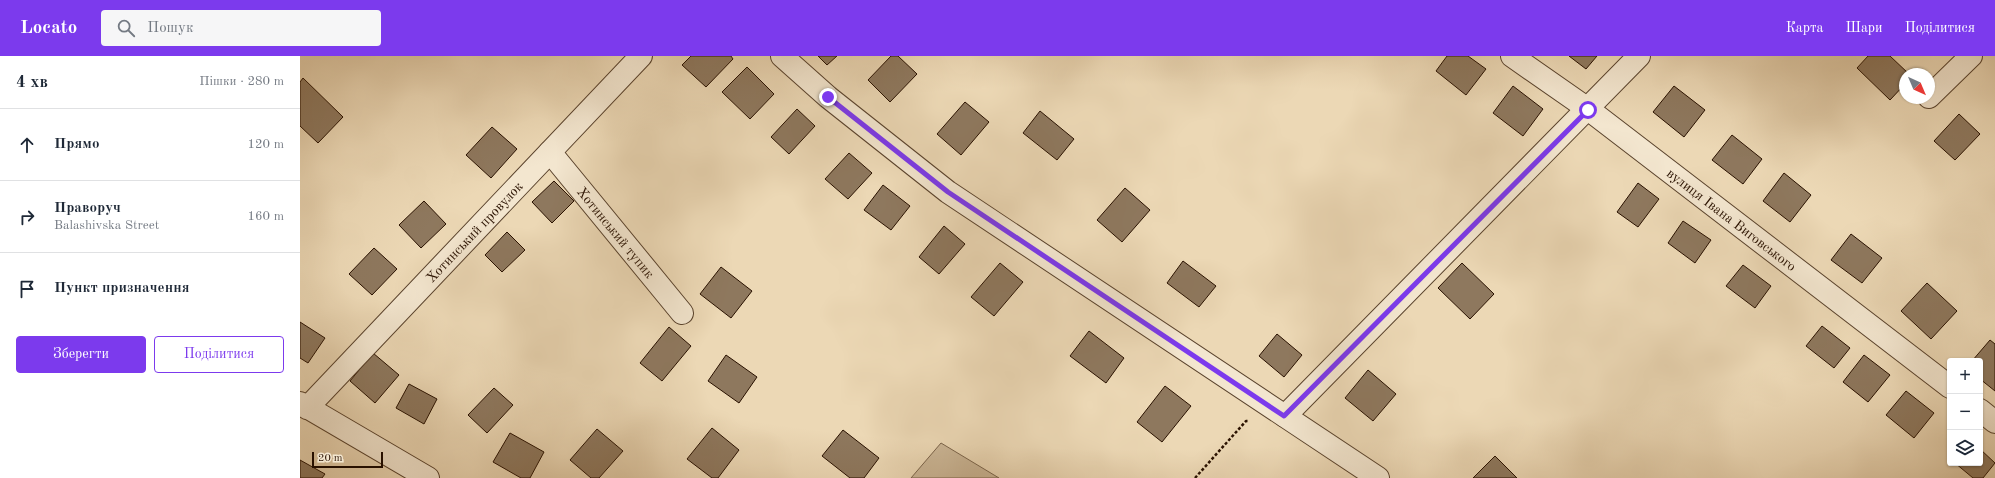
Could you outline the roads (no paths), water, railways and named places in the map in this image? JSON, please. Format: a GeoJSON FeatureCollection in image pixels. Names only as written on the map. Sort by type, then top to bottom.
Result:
{"type":"FeatureCollection","features":[{"type":"Feature","properties":{"kind":"street","name":"Хотинський провулок"},"geometry":{"type":"LineString","coordinates":[[303,406],[550,152],[641,56]]}},
{"type":"Feature","properties":{"kind":"street"},"geometry":{"type":"LineString","coordinates":[[782,56],[828,97],[948,192],[1378,478]]}},
{"type":"Feature","properties":{"kind":"street","name":"вулиця Івана Виговського"},"geometry":{"type":"LineString","coordinates":[[1512,56],[1588,110],[1947,385]]}},
{"type":"Feature","properties":{"kind":"street"},"geometry":{"type":"LineString","coordinates":[[1284,416],[1640,56]]}},
{"type":"Feature","properties":{"kind":"street"},"geometry":{"type":"LineString","coordinates":[[1935,92],[1971,56]]}},
{"type":"Feature","properties":{"kind":"street","name":"Хотинський тупик"},"geometry":{"type":"LineString","coordinates":[[550,152],[682,313]]}},
{"type":"Feature","properties":{"kind":"street"},"geometry":{"type":"LineString","coordinates":[[303,406],[428,478]]}},
{"type":"Feature","properties":{"kind":"street"},"geometry":{"type":"LineString","coordinates":[[1983,412],[1995,422]]}}]}
